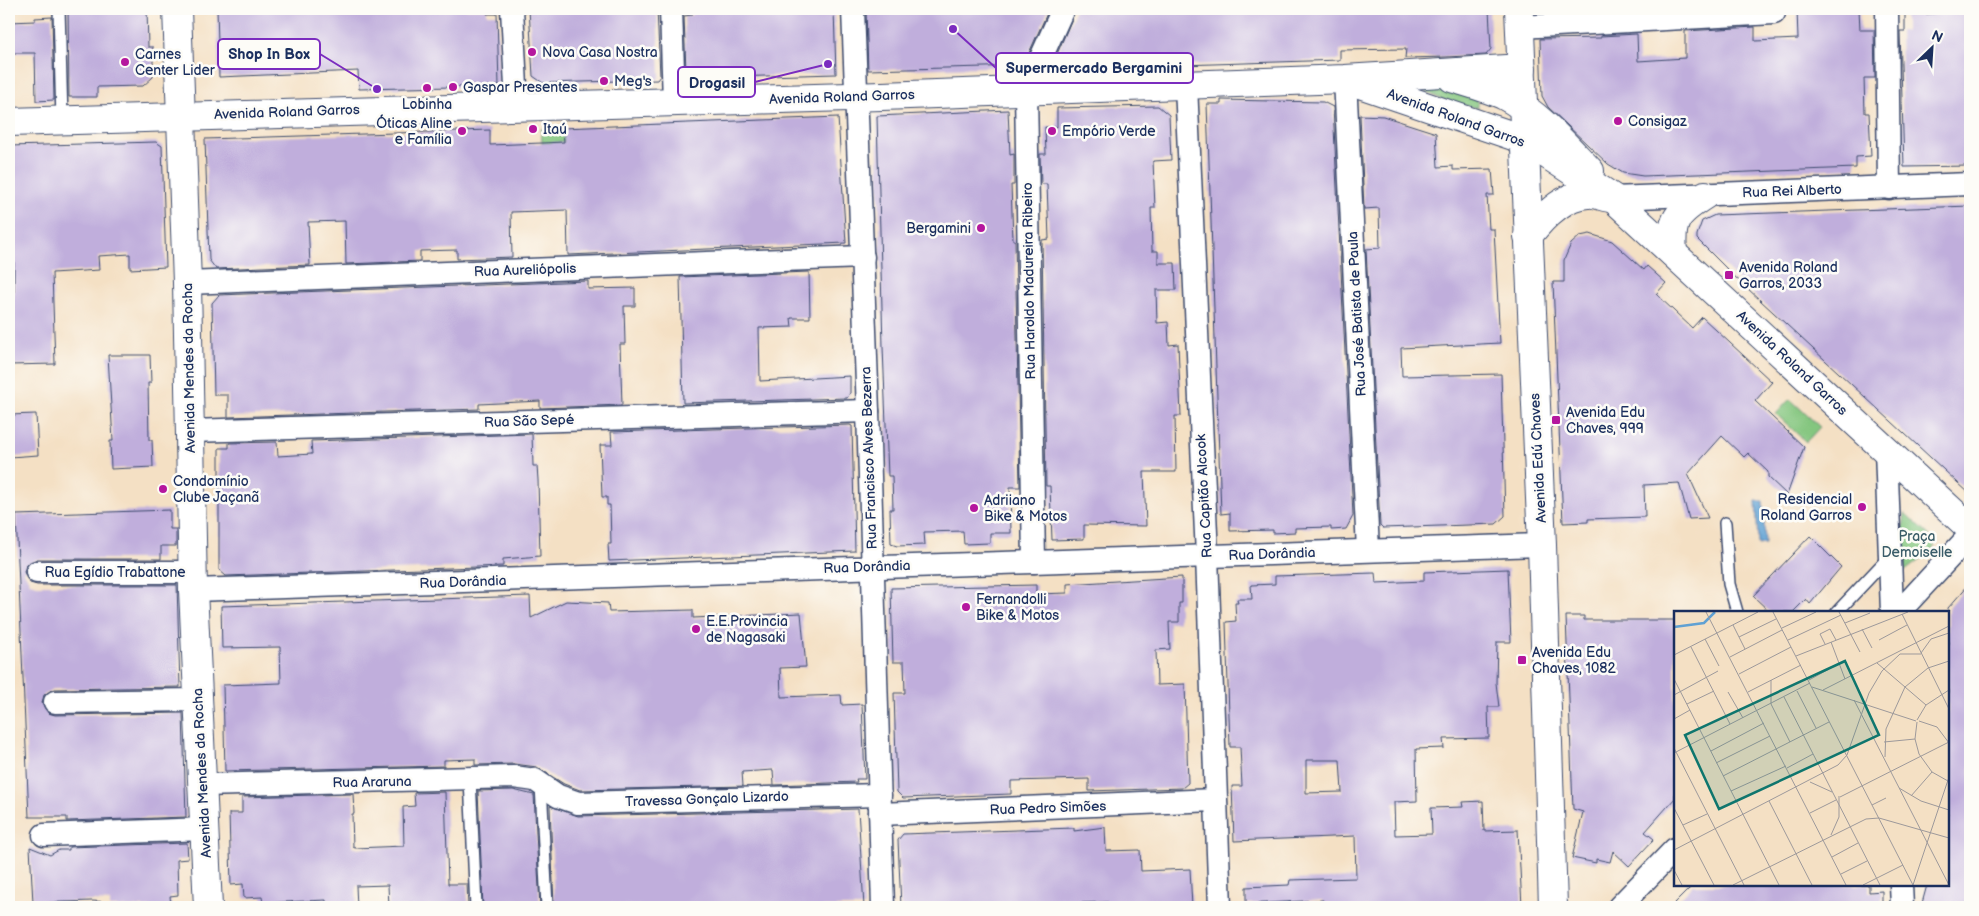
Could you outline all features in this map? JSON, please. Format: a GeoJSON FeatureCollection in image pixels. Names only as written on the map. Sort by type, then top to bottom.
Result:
{"type":"FeatureCollection","features":[{"type":"Feature","properties":{"kind":"main road","name":"Avenida Mendes da Rocha"},"geometry":{"type":"LineString","coordinates":[[177,9],[187,283],[193,581],[208,907]]}},
{"type":"Feature","properties":{"kind":"main road","name":"Avenida Edú Chaves"},"geometry":{"type":"LineString","coordinates":[[1520,18],[1542,546],[1553,907]]}},
{"type":"Feature","properties":{"kind":"main road"},"geometry":{"type":"LineString","coordinates":[[1436,72],[1522,68]]}},
{"type":"Feature","properties":{"kind":"main road","name":"Avenida Roland Garros"},"geometry":{"type":"LineString","coordinates":[[9,122],[181,115],[856,97],[1346,79],[1436,72],[1496,92],[1523,107],[1550,129],[1610,192],[1613,198]]}},
{"type":"Feature","properties":{"kind":"main road","name":"Avenida Roland Garros"},"geometry":{"type":"LineString","coordinates":[[1346,79],[1525,140],[1613,198],[1970,528]]}},
{"type":"Feature","properties":{"kind":"main road"},"geometry":{"type":"LineString","coordinates":[[1528,236],[1541,220],[1560,204],[1574,197],[1590,193],[1613,198]]}},
{"type":"Feature","properties":{"kind":"main road"},"geometry":{"type":"LineString","coordinates":[[1673,253],[1671,231],[1674,221],[1683,209],[1705,195]]}},
{"type":"Feature","properties":{"kind":"street"},"geometry":{"type":"LineString","coordinates":[[512,9],[517,106]]}},
{"type":"Feature","properties":{"kind":"street"},"geometry":{"type":"LineString","coordinates":[[671,9],[674,102]]}},
{"type":"Feature","properties":{"kind":"street","name":"Rua Francisco Alves Bezerra"},"geometry":{"type":"LineString","coordinates":[[853,9],[863,256],[883,907]]}},
{"type":"Feature","properties":{"kind":"street","name":"Rua Haroldo Madureira Ribeiro"},"geometry":{"type":"LineString","coordinates":[[1034,562],[1026,91],[1063,9]]}},
{"type":"Feature","properties":{"kind":"street"},"geometry":{"type":"LineString","coordinates":[[1888,9],[1889,188]]}},
{"type":"Feature","properties":{"kind":"street"},"geometry":{"type":"LineString","coordinates":[[1520,18],[1774,13]]}},
{"type":"Feature","properties":{"kind":"street","name":"Rua José Batista de Paula"},"geometry":{"type":"LineString","coordinates":[[1346,79],[1368,550]]}},
{"type":"Feature","properties":{"kind":"street","name":"Rua Capitão Alcook"},"geometry":{"type":"LineString","coordinates":[[1186,85],[1207,556],[1220,907]]}},
{"type":"Feature","properties":{"kind":"street","name":"Rua Rei Alberto"},"geometry":{"type":"LineString","coordinates":[[1613,198],[1970,184]]}},
{"type":"Feature","properties":{"kind":"street","name":"Rua Aureliópolis"},"geometry":{"type":"LineString","coordinates":[[187,283],[863,256]]}},
{"type":"Feature","properties":{"kind":"street","name":"Rua São Sepé"},"geometry":{"type":"LineString","coordinates":[[190,431],[868,411]]}},
{"type":"Feature","properties":{"kind":"street"},"geometry":{"type":"LineString","coordinates":[[1886,449],[1892,611]]}},
{"type":"Feature","properties":{"kind":"street"},"geometry":{"type":"LineString","coordinates":[[1900,611],[1970,535]]}},
{"type":"Feature","properties":{"kind":"street","name":"Rua Dorândia"},"geometry":{"type":"LineString","coordinates":[[193,581],[873,568],[1368,550],[1542,546]]}},
{"type":"Feature","properties":{"kind":"street","name":"Rua Egídio Trabattone"},"geometry":{"type":"LineString","coordinates":[[36,572],[193,581]]}},
{"type":"Feature","properties":{"kind":"street"},"geometry":{"type":"LineString","coordinates":[[55,702],[198,700]]}},
{"type":"Feature","properties":{"kind":"street","name":"Rua Araruna"},"geometry":{"type":"LineString","coordinates":[[203,785],[527,778],[541,784]]}},
{"type":"Feature","properties":{"kind":"street","name":"Travessa Gonçalo Lizardo"},"geometry":{"type":"LineString","coordinates":[[541,784],[558,796],[578,803],[880,805]]}},
{"type":"Feature","properties":{"kind":"street","name":"Rua Pedro Simões"},"geometry":{"type":"LineString","coordinates":[[880,805],[1215,800]]}},
{"type":"Feature","properties":{"kind":"street"},"geometry":{"type":"LineString","coordinates":[[44,835],[205,829]]}},
{"type":"Feature","properties":{"kind":"street"},"geometry":{"type":"LineString","coordinates":[[1619,907],[1674,850]]}},
{"type":"Feature","properties":{"kind":"street"},"geometry":{"type":"LineString","coordinates":[[1901,886],[1902,907]]}},
{"type":"Feature","properties":{"kind":"lane"},"geometry":{"type":"LineString","coordinates":[[59,9],[62,120]]}},
{"type":"Feature","properties":{"kind":"lane"},"geometry":{"type":"LineString","coordinates":[[1725,523],[1729,584],[1737,611]]}},
{"type":"Feature","properties":{"kind":"lane"},"geometry":{"type":"LineString","coordinates":[[1838,611],[1891,555]]}},
{"type":"Feature","properties":{"kind":"lane"},"geometry":{"type":"LineString","coordinates":[[470,779],[476,907]]}},
{"type":"Feature","properties":{"kind":"lane"},"geometry":{"type":"LineString","coordinates":[[541,784],[547,907]]}},
{"type":"Feature","properties":{"kind":"green space"},"geometry":{"type":"Polygon","coordinates":[[[1419,84],[1438,86],[1477,99],[1478,108],[1439,98],[1419,84]]]}},
{"type":"Feature","properties":{"kind":"green space"},"geometry":{"type":"Polygon","coordinates":[[[563,128],[564,142],[542,143],[541,129],[563,128]]]}},
{"type":"Feature","properties":{"kind":"green space"},"geometry":{"type":"Polygon","coordinates":[[[1790,399],[1820,427],[1806,442],[1776,414],[1790,399]]]}},
{"type":"Feature","properties":{"kind":"green space","name":"Praça Demoiselle"},"geometry":{"type":"Polygon","coordinates":[[[1905,513],[1935,541],[1934,549],[1905,571],[1899,568],[1905,513]]]}},
{"type":"Feature","properties":{"kind":"water"},"geometry":{"type":"Polygon","coordinates":[[[1756,501],[1763,501],[1765,544],[1758,545],[1756,501]]]}},
{"type":"Feature","properties":{"kind":"building","name":"Carnes Center Lider"},"geometry":{"type":"Polygon","coordinates":[[[68,9],[147,9],[148,47],[153,47],[153,77],[143,86],[97,87],[97,97],[69,97],[68,9]]]}},
{"type":"Feature","properties":{"kind":"building"},"geometry":{"type":"Polygon","coordinates":[[[217,9],[487,9],[487,14],[497,14],[499,86],[359,89],[358,71],[219,77],[217,9]]]}},
{"type":"Feature","properties":{"kind":"building"},"geometry":{"type":"Polygon","coordinates":[[[529,9],[657,9],[660,76],[657,80],[543,83],[533,76],[529,9]]]}},
{"type":"Feature","properties":{"kind":"building"},"geometry":{"type":"Polygon","coordinates":[[[692,9],[834,9],[836,74],[694,78],[686,72],[684,16],[692,15],[692,9]]]}},
{"type":"Feature","properties":{"kind":"building"},"geometry":{"type":"Polygon","coordinates":[[[866,9],[1049,9],[1023,66],[868,70],[866,9]]]}},
{"type":"Feature","properties":{"kind":"building"},"geometry":{"type":"Polygon","coordinates":[[[1076,9],[1489,9],[1491,49],[1486,55],[1446,57],[1405,58],[1406,49],[1340,50],[1340,60],[1054,69],[1056,66],[1052,66],[1076,9]]]}},
{"type":"Feature","properties":{"kind":"building"},"geometry":{"type":"Polygon","coordinates":[[[1797,9],[1859,9],[1860,30],[1874,30],[1875,78],[1864,78],[1865,113],[1869,113],[1871,156],[1856,157],[1856,168],[1643,176],[1623,173],[1608,164],[1548,107],[1542,96],[1540,39],[1601,38],[1601,36],[1637,34],[1638,61],[1685,58],[1685,31],[1755,27],[1755,41],[1798,39],[1797,9]]]}},
{"type":"Feature","properties":{"kind":"building"},"geometry":{"type":"Polygon","coordinates":[[[1925,11],[1925,14],[1970,12],[1970,166],[1904,167],[1900,31],[1905,31],[1905,12],[1925,11]]]}},
{"type":"Feature","properties":{"kind":"building"},"geometry":{"type":"Polygon","coordinates":[[[52,17],[54,100],[36,101],[35,53],[9,53],[9,22],[35,21],[35,18],[52,17]]]}},
{"type":"Feature","properties":{"kind":"building"},"geometry":{"type":"Polygon","coordinates":[[[1221,100],[1323,102],[1333,107],[1353,516],[1346,529],[1331,530],[1331,527],[1295,528],[1295,532],[1273,533],[1273,530],[1230,531],[1230,513],[1221,514],[1207,104],[1221,104],[1221,100]]]}},
{"type":"Feature","properties":{"kind":"building"},"geometry":{"type":"Polygon","coordinates":[[[1158,106],[1169,115],[1171,160],[1153,161],[1155,208],[1151,208],[1152,251],[1158,251],[1158,263],[1175,263],[1176,290],[1156,290],[1157,323],[1168,322],[1169,345],[1178,344],[1181,416],[1175,416],[1176,472],[1144,472],[1146,526],[1084,525],[1084,539],[1052,540],[1050,486],[1046,486],[1042,240],[1049,239],[1047,184],[1041,184],[1040,154],[1046,154],[1045,127],[1057,127],[1057,108],[1158,106]]]}},
{"type":"Feature","properties":{"kind":"building"},"geometry":{"type":"Polygon","coordinates":[[[1008,110],[1010,155],[1014,154],[1014,185],[1011,185],[1013,240],[1015,240],[1020,487],[1010,487],[1011,533],[990,533],[990,543],[964,544],[963,531],[924,532],[925,545],[897,546],[891,544],[890,509],[893,509],[892,476],[888,476],[877,116],[1008,110]]]}},
{"type":"Feature","properties":{"kind":"building"},"geometry":{"type":"Polygon","coordinates":[[[1360,115],[1383,116],[1436,133],[1438,167],[1453,166],[1453,170],[1492,169],[1494,195],[1487,195],[1489,229],[1494,229],[1500,343],[1401,348],[1402,376],[1501,374],[1505,516],[1496,524],[1383,528],[1380,525],[1366,249],[1380,248],[1379,208],[1364,209],[1360,115]]]}},
{"type":"Feature","properties":{"kind":"building"},"geometry":{"type":"Polygon","coordinates":[[[838,117],[846,243],[568,255],[567,210],[511,212],[512,257],[457,259],[457,250],[420,251],[420,261],[346,264],[345,221],[308,222],[310,265],[216,269],[209,260],[205,139],[490,130],[490,145],[564,142],[563,128],[838,117]]]}},
{"type":"Feature","properties":{"kind":"building"},"geometry":{"type":"Polygon","coordinates":[[[156,142],[162,146],[166,267],[130,269],[130,254],[98,256],[99,270],[52,273],[55,364],[9,365],[9,297],[14,297],[14,251],[9,251],[9,146],[156,142]]]}},
{"type":"Feature","properties":{"kind":"building"},"geometry":{"type":"Polygon","coordinates":[[[1970,206],[1970,494],[1734,276],[1697,239],[1697,235],[1702,221],[1715,215],[1970,206]]]}},
{"type":"Feature","properties":{"kind":"building"},"geometry":{"type":"Polygon","coordinates":[[[1590,234],[1612,241],[1644,270],[1647,266],[1666,283],[1656,294],[1692,328],[1702,317],[1772,382],[1755,401],[1804,447],[1787,495],[1768,477],[1768,472],[1748,453],[1744,457],[1722,436],[1688,474],[1708,518],[1689,519],[1679,483],[1644,485],[1645,517],[1588,519],[1588,522],[1563,523],[1553,282],[1564,282],[1564,260],[1571,244],[1580,236],[1590,234]]]}},
{"type":"Feature","properties":{"kind":"building"},"geometry":{"type":"Polygon","coordinates":[[[809,272],[810,318],[791,318],[792,327],[759,328],[760,381],[850,376],[850,393],[847,398],[683,403],[680,277],[809,272]]]}},
{"type":"Feature","properties":{"kind":"building"},"geometry":{"type":"Polygon","coordinates":[[[588,281],[588,289],[635,288],[635,306],[624,306],[625,344],[620,344],[622,405],[540,408],[540,401],[479,404],[479,409],[228,417],[228,395],[214,395],[212,303],[219,295],[588,281]]]}},
{"type":"Feature","properties":{"kind":"building"},"geometry":{"type":"Polygon","coordinates":[[[108,355],[150,355],[151,383],[148,383],[149,440],[152,440],[153,467],[111,469],[110,441],[113,441],[108,355]]]}},
{"type":"Feature","properties":{"kind":"building"},"geometry":{"type":"Polygon","coordinates":[[[36,414],[38,455],[10,457],[9,415],[36,414]]]}},
{"type":"Feature","properties":{"kind":"building"},"geometry":{"type":"Polygon","coordinates":[[[852,426],[855,551],[609,561],[608,544],[611,544],[610,505],[607,505],[607,497],[602,497],[600,445],[612,445],[611,432],[852,426]]]}},
{"type":"Feature","properties":{"kind":"building"},"geometry":{"type":"Polygon","coordinates":[[[532,434],[533,466],[537,466],[538,480],[540,556],[503,559],[503,566],[226,576],[219,570],[219,448],[229,448],[229,443],[277,442],[278,456],[312,454],[311,441],[532,434]]]}},
{"type":"Feature","properties":{"kind":"building"},"geometry":{"type":"Polygon","coordinates":[[[170,510],[170,529],[176,529],[176,546],[161,546],[161,559],[37,559],[26,565],[24,572],[30,583],[37,585],[177,585],[180,687],[55,689],[44,695],[42,703],[48,713],[55,715],[183,713],[186,817],[67,821],[67,817],[29,817],[16,515],[170,510]]]}},
{"type":"Feature","properties":{"kind":"building"},"geometry":{"type":"Polygon","coordinates":[[[1810,536],[1841,567],[1810,604],[1806,599],[1794,611],[1769,611],[1753,596],[1810,536]]]}},
{"type":"Feature","properties":{"kind":"building"},"geometry":{"type":"Polygon","coordinates":[[[1508,569],[1511,642],[1497,642],[1496,683],[1499,707],[1488,707],[1489,738],[1443,739],[1444,748],[1416,749],[1417,801],[1394,802],[1395,835],[1432,834],[1431,808],[1463,807],[1462,802],[1483,801],[1484,831],[1518,830],[1522,907],[1324,907],[1323,900],[1246,904],[1246,887],[1289,885],[1290,880],[1356,878],[1355,836],[1234,841],[1232,786],[1242,786],[1240,747],[1230,747],[1226,622],[1236,621],[1235,603],[1238,603],[1237,599],[1252,599],[1251,585],[1275,584],[1275,576],[1375,573],[1376,583],[1424,581],[1424,572],[1508,569]],[[1306,760],[1306,793],[1342,792],[1340,760],[1306,760]]]}},
{"type":"Feature","properties":{"kind":"building"},"geometry":{"type":"Polygon","coordinates":[[[1182,577],[1182,603],[1179,603],[1179,622],[1169,622],[1170,649],[1156,650],[1157,685],[1185,684],[1188,783],[1182,788],[1089,791],[1089,779],[1011,781],[1011,794],[903,798],[897,792],[894,693],[905,693],[904,662],[893,662],[891,588],[1036,585],[1036,594],[1067,593],[1067,584],[1182,577]]]}},
{"type":"Feature","properties":{"kind":"building"},"geometry":{"type":"Polygon","coordinates":[[[1970,583],[1970,907],[1921,907],[1927,886],[1949,886],[1948,608],[1970,583]]]}},
{"type":"Feature","properties":{"kind":"building"},"geometry":{"type":"Polygon","coordinates":[[[530,596],[531,618],[566,601],[608,603],[609,612],[693,610],[693,618],[801,613],[806,667],[780,668],[781,697],[841,695],[842,705],[862,704],[865,779],[856,779],[857,782],[774,785],[773,770],[742,772],[743,786],[580,790],[564,784],[537,767],[514,764],[475,765],[475,759],[444,760],[444,766],[225,771],[223,685],[281,683],[280,647],[222,648],[221,606],[530,596]]]}},
{"type":"Feature","properties":{"kind":"building"},"geometry":{"type":"Polygon","coordinates":[[[1566,616],[1584,616],[1584,620],[1674,620],[1674,799],[1645,832],[1654,839],[1629,866],[1613,851],[1610,862],[1596,859],[1596,863],[1572,858],[1583,812],[1573,809],[1566,616]]]}},
{"type":"Feature","properties":{"kind":"building"},"geometry":{"type":"Polygon","coordinates":[[[513,790],[534,795],[540,907],[483,907],[478,791],[513,790]]]}},
{"type":"Feature","properties":{"kind":"building"},"geometry":{"type":"Polygon","coordinates":[[[445,792],[448,884],[467,884],[468,907],[389,907],[388,885],[356,886],[357,907],[326,907],[326,900],[263,903],[262,897],[244,898],[243,884],[231,885],[229,813],[242,813],[242,797],[353,794],[353,847],[355,848],[404,846],[403,807],[415,806],[414,793],[445,792]]]}},
{"type":"Feature","properties":{"kind":"building"},"geometry":{"type":"Polygon","coordinates":[[[550,806],[578,816],[858,809],[864,907],[554,907],[550,806]]]}},
{"type":"Feature","properties":{"kind":"building"},"geometry":{"type":"Polygon","coordinates":[[[1105,827],[1106,851],[1140,850],[1141,871],[1190,869],[1192,907],[1108,907],[1108,902],[1076,903],[1077,907],[901,907],[898,840],[903,834],[1074,828],[1074,831],[1105,827]]]}},
{"type":"Feature","properties":{"kind":"building"},"geometry":{"type":"Polygon","coordinates":[[[187,843],[188,859],[177,860],[178,895],[170,896],[171,907],[110,907],[110,902],[92,901],[33,903],[30,847],[50,855],[59,850],[69,850],[69,847],[187,843]]]}},
{"type":"Feature","properties":{"kind":"building"},"geometry":{"type":"Polygon","coordinates":[[[1692,886],[1869,886],[1869,892],[1882,891],[1882,907],[1671,907],[1692,886]]]}},
{"type":"Feature","properties":{"kind":"place","name":"Supermercado Bergamini"},"geometry":{"type":"Point","coordinates":[953,29]}},
{"type":"Feature","properties":{"kind":"place","name":"Nova Casa Nostra"},"geometry":{"type":"Point","coordinates":[532,52]}},
{"type":"Feature","properties":{"kind":"place","name":"Carnes Center Lider"},"geometry":{"type":"Point","coordinates":[125,62]}},
{"type":"Feature","properties":{"kind":"place","name":"Drogasil"},"geometry":{"type":"Point","coordinates":[828,64]}},
{"type":"Feature","properties":{"kind":"place","name":"Meg's"},"geometry":{"type":"Point","coordinates":[604,81]}},
{"type":"Feature","properties":{"kind":"place","name":"Gaspar Presentes"},"geometry":{"type":"Point","coordinates":[453,87]}},
{"type":"Feature","properties":{"kind":"place","name":"Lobinha"},"geometry":{"type":"Point","coordinates":[427,88]}},
{"type":"Feature","properties":{"kind":"place","name":"Shop In Box"},"geometry":{"type":"Point","coordinates":[377,89]}},
{"type":"Feature","properties":{"kind":"place","name":"Consigaz"},"geometry":{"type":"Point","coordinates":[1618,121]}},
{"type":"Feature","properties":{"kind":"place","name":"Itaú"},"geometry":{"type":"Point","coordinates":[533,129]}},
{"type":"Feature","properties":{"kind":"place","name":"Óticas Aline e Família"},"geometry":{"type":"Point","coordinates":[462,131]}},
{"type":"Feature","properties":{"kind":"place","name":"Empório Verde"},"geometry":{"type":"Point","coordinates":[1052,131]}},
{"type":"Feature","properties":{"kind":"place","name":"Bergamini"},"geometry":{"type":"Point","coordinates":[981,228]}},
{"type":"Feature","properties":{"kind":"place","name":"Avenida Roland Garros, 2033"},"geometry":{"type":"Point","coordinates":[1729,275]}},
{"type":"Feature","properties":{"kind":"place","name":"Avenida Edu Chaves, 999"},"geometry":{"type":"Point","coordinates":[1556,420]}},
{"type":"Feature","properties":{"kind":"place","name":"Condomínio Clube Jaçanã"},"geometry":{"type":"Point","coordinates":[163,489]}},
{"type":"Feature","properties":{"kind":"place","name":"Residencial Roland Garros"},"geometry":{"type":"Point","coordinates":[1862,507]}},
{"type":"Feature","properties":{"kind":"place","name":"Adriiano Bike & Motos"},"geometry":{"type":"Point","coordinates":[974,508]}},
{"type":"Feature","properties":{"kind":"place","name":"Fernandolli Bike & Motos"},"geometry":{"type":"Point","coordinates":[966,607]}},
{"type":"Feature","properties":{"kind":"place","name":"E.E.Provincia de Nagasaki"},"geometry":{"type":"Point","coordinates":[696,629]}},
{"type":"Feature","properties":{"kind":"place","name":"Avenida Edu Chaves, 1082"},"geometry":{"type":"Point","coordinates":[1522,660]}}]}
